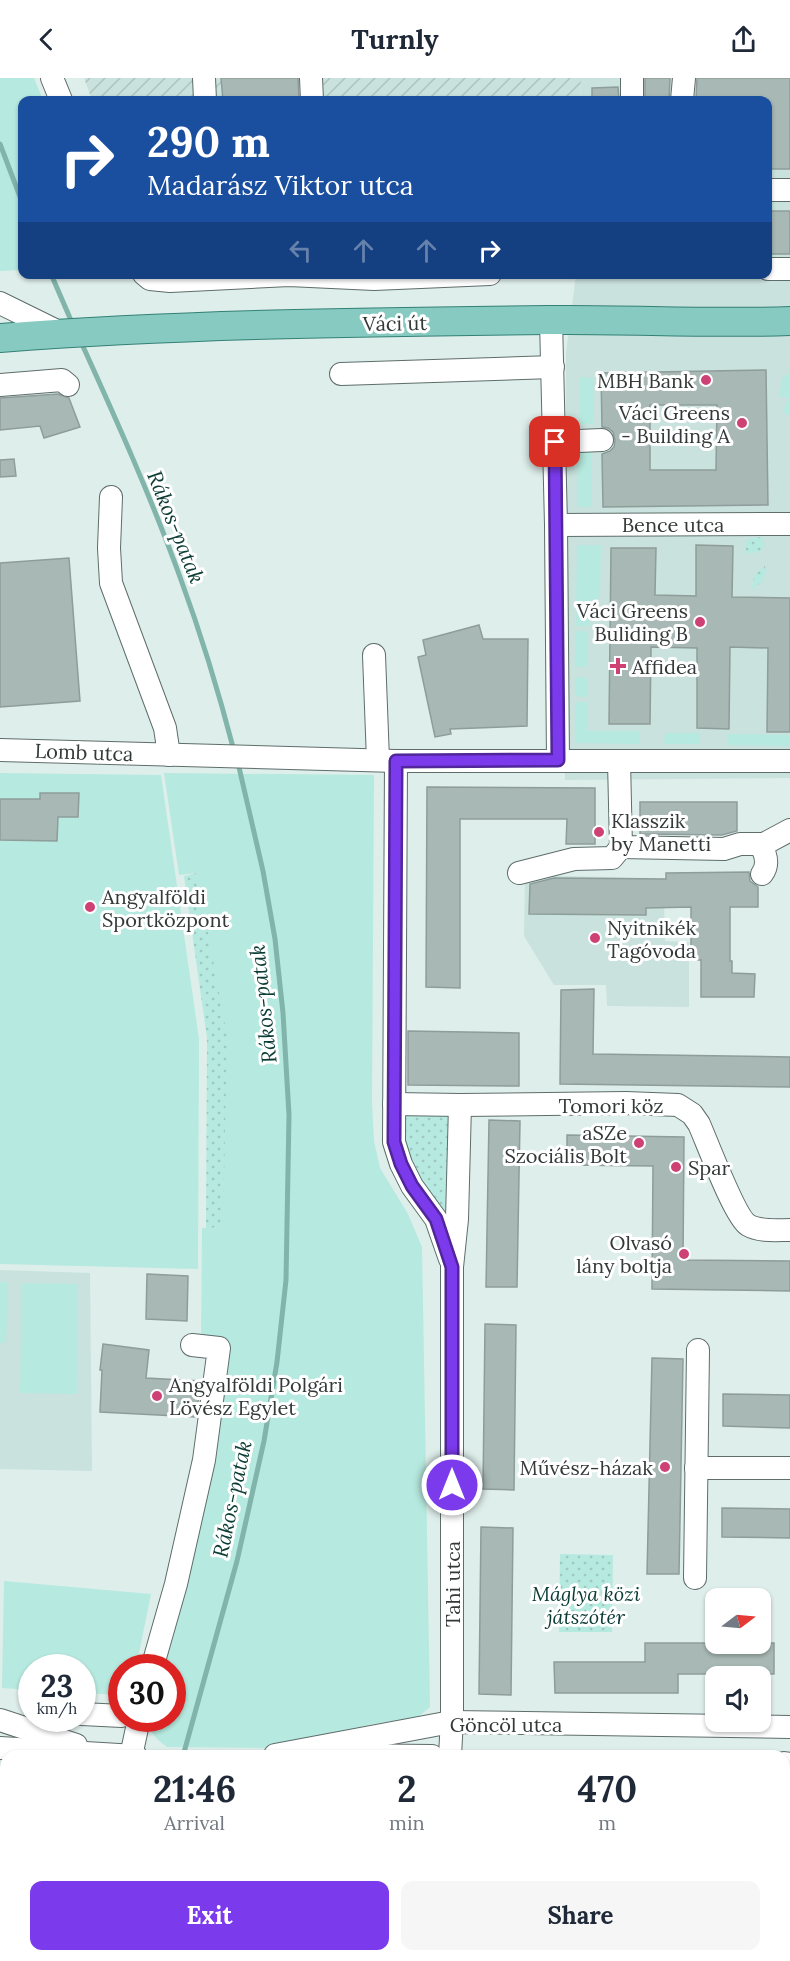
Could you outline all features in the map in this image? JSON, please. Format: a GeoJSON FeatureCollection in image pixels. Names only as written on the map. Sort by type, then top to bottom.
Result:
{"type":"FeatureCollection","features":[{"type":"Feature","properties":{"kind":"main road","name":"Váci út"},"geometry":{"type":"LineString","coordinates":[[0,338],[61,333],[289,325],[551,320],[790,321]]}},
{"type":"Feature","properties":{"kind":"street"},"geometry":{"type":"LineString","coordinates":[[52,78],[59,96]]}},
{"type":"Feature","properties":{"kind":"street"},"geometry":{"type":"LineString","coordinates":[[204,78],[205,96]]}},
{"type":"Feature","properties":{"kind":"street"},"geometry":{"type":"LineString","coordinates":[[311,78],[312,96]]}},
{"type":"Feature","properties":{"kind":"street"},"geometry":{"type":"LineString","coordinates":[[632,78],[632,96]]}},
{"type":"Feature","properties":{"kind":"street"},"geometry":{"type":"LineString","coordinates":[[682,96],[684,78]]}},
{"type":"Feature","properties":{"kind":"street"},"geometry":{"type":"LineString","coordinates":[[772,190],[790,190]]}},
{"type":"Feature","properties":{"kind":"street"},"geometry":{"type":"LineString","coordinates":[[772,269],[790,269]]}},
{"type":"Feature","properties":{"kind":"street"},"geometry":{"type":"LineString","coordinates":[[158,279],[170,281],[204,279]]}},
{"type":"Feature","properties":{"kind":"street"},"geometry":{"type":"LineString","coordinates":[[0,303],[61,333]]}},
{"type":"Feature","properties":{"kind":"street"},"geometry":{"type":"LineString","coordinates":[[551,320],[554,367],[558,760]]}},
{"type":"Feature","properties":{"kind":"street"},"geometry":{"type":"LineString","coordinates":[[341,374],[409,376],[554,367]]}},
{"type":"Feature","properties":{"kind":"street"},"geometry":{"type":"LineString","coordinates":[[0,385],[62,380],[68,385]]}},
{"type":"Feature","properties":{"kind":"street"},"geometry":{"type":"LineString","coordinates":[[555,442],[602,440]]}},
{"type":"Feature","properties":{"kind":"street"},"geometry":{"type":"LineString","coordinates":[[111,497],[109,548],[111,583],[165,728],[169,755]]}},
{"type":"Feature","properties":{"kind":"street","name":"Bence utca"},"geometry":{"type":"LineString","coordinates":[[556,525],[790,524]]}},
{"type":"Feature","properties":{"kind":"street","name":"Tahi utca"},"geometry":{"type":"LineString","coordinates":[[374,655],[387,761],[394,1142],[401,1164],[412,1186],[436,1219],[452,1267]]}},
{"type":"Feature","properties":{"kind":"street","name":"Lomb utca"},"geometry":{"type":"LineString","coordinates":[[0,750],[387,761],[790,761]]}},
{"type":"Feature","properties":{"kind":"street"},"geometry":{"type":"LineString","coordinates":[[519,873],[574,859],[612,858],[621,848],[619,761]]}},
{"type":"Feature","properties":{"kind":"street"},"geometry":{"type":"LineString","coordinates":[[621,848],[724,849],[740,844],[760,844],[790,830]]}},
{"type":"Feature","properties":{"kind":"street"},"geometry":{"type":"LineString","coordinates":[[760,844],[766,860],[762,874]]}},
{"type":"Feature","properties":{"kind":"street","name":"Tomori köz"},"geometry":{"type":"LineString","coordinates":[[394,1104],[627,1103],[678,1105],[692,1114],[699,1124],[737,1212],[748,1225],[765,1230],[790,1230]]}},
{"type":"Feature","properties":{"kind":"street","name":"Tahi utca"},"geometry":{"type":"LineString","coordinates":[[450,1750],[452,1267],[457,1219],[460,1105]]}},
{"type":"Feature","properties":{"kind":"street"},"geometry":{"type":"LineString","coordinates":[[156,1654],[176,1584],[204,1460],[219,1348],[192,1346]]}},
{"type":"Feature","properties":{"kind":"street"},"geometry":{"type":"LineString","coordinates":[[695,1578],[698,1350]]}},
{"type":"Feature","properties":{"kind":"street"},"geometry":{"type":"LineString","coordinates":[[696,1468],[790,1468]]}},
{"type":"Feature","properties":{"kind":"street"},"geometry":{"type":"LineString","coordinates":[[0,1719],[18,1716]]}},
{"type":"Feature","properties":{"kind":"street"},"geometry":{"type":"LineString","coordinates":[[0,1719],[91,1750]]}},
{"type":"Feature","properties":{"kind":"street","name":"Göncöl utca"},"geometry":{"type":"LineString","coordinates":[[298,1750],[451,1722],[790,1727]]}},
{"type":"Feature","properties":{"kind":"street"},"geometry":{"type":"LineString","coordinates":[[132,1750],[136,1732]]}},
{"type":"Feature","properties":{"kind":"street"},"geometry":{"type":"LineString","coordinates":[[0,1748],[34,1750]]}},
{"type":"Feature","properties":{"kind":"shaded area"},"geometry":{"type":"Polygon","coordinates":[[[84,78],[581,78],[580,96],[91,96],[84,78]]]}},
{"type":"Feature","properties":{"kind":"shaded area"},"geometry":{"type":"Polygon","coordinates":[[[581,78],[790,78],[790,778],[565,780],[566,353],[575,279],[772,279],[772,96],[580,96],[581,78]]]}},
{"type":"Feature","properties":{"kind":"shaded area","name":"Nyitnikék Tagóvoda"},"geometry":{"type":"Polygon","coordinates":[[[525,875],[649,878],[650,899],[664,899],[665,941],[689,942],[689,1007],[607,1006],[606,985],[554,985],[524,936],[525,875]]]}},
{"type":"Feature","properties":{"kind":"shaded area"},"geometry":{"type":"Polygon","coordinates":[[[0,1270],[90,1273],[92,1471],[0,1469],[0,1270]]]}},
{"type":"Feature","properties":{"kind":"green space"},"geometry":{"type":"Polygon","coordinates":[[[0,78],[34,78],[41,96],[18,96],[18,270],[0,271],[0,78]]]}},
{"type":"Feature","properties":{"kind":"green space"},"geometry":{"type":"Polygon","coordinates":[[[790,372],[790,416],[783,411],[788,399],[779,397],[782,378],[790,372]]]}},
{"type":"Feature","properties":{"kind":"green space"},"geometry":{"type":"Polygon","coordinates":[[[580,377],[594,378],[593,424],[579,424],[580,377]]]}},
{"type":"Feature","properties":{"kind":"green space"},"geometry":{"type":"Polygon","coordinates":[[[578,448],[592,449],[591,507],[577,507],[578,448]]]}},
{"type":"Feature","properties":{"kind":"green space"},"geometry":{"type":"Polygon","coordinates":[[[763,537],[765,546],[762,549],[743,554],[746,550],[746,541],[763,537]]]}},
{"type":"Feature","properties":{"kind":"green space"},"geometry":{"type":"Polygon","coordinates":[[[577,545],[601,545],[600,597],[590,603],[590,626],[576,626],[577,545]]]}},
{"type":"Feature","properties":{"kind":"green space"},"geometry":{"type":"Polygon","coordinates":[[[765,566],[762,580],[751,590],[755,574],[765,566]]]}},
{"type":"Feature","properties":{"kind":"green space"},"geometry":{"type":"Polygon","coordinates":[[[576,631],[587,631],[587,667],[575,667],[576,631]]]}},
{"type":"Feature","properties":{"kind":"green space"},"geometry":{"type":"Polygon","coordinates":[[[575,677],[587,678],[587,697],[575,696],[575,677]]]}},
{"type":"Feature","properties":{"kind":"green space"},"geometry":{"type":"Polygon","coordinates":[[[575,702],[587,702],[587,731],[640,731],[640,744],[575,743],[575,702]]]}},
{"type":"Feature","properties":{"kind":"green space"},"geometry":{"type":"Polygon","coordinates":[[[665,733],[700,733],[700,744],[664,744],[665,733]]]}},
{"type":"Feature","properties":{"kind":"green space"},"geometry":{"type":"Polygon","coordinates":[[[728,734],[790,735],[790,746],[728,745],[728,734]]]}},
{"type":"Feature","properties":{"kind":"green space","name":"Angyalföldi Sportközpont"},"geometry":{"type":"Polygon","coordinates":[[[0,773],[161,775],[199,1039],[198,1269],[0,1264],[0,773]]]}},
{"type":"Feature","properties":{"kind":"green space"},"geometry":{"type":"Polygon","coordinates":[[[164,773],[374,775],[372,1103],[374,1141],[380,1168],[408,1214],[422,1247],[430,1707],[418,1717],[372,1724],[279,1748],[167,1747],[151,1732],[186,1732],[186,1654],[155,1654],[219,1348],[201,1346],[202,1228],[222,1227],[197,873],[179,875],[164,773]]]}},
{"type":"Feature","properties":{"kind":"green space"},"geometry":{"type":"Polygon","coordinates":[[[197,873],[227,1036],[223,1227],[206,1228],[207,1038],[184,876],[197,873]]]}},
{"type":"Feature","properties":{"kind":"green space"},"geometry":{"type":"Polygon","coordinates":[[[411,1113],[446,1114],[451,1118],[450,1217],[443,1218],[404,1148],[405,1117],[411,1113]]]}},
{"type":"Feature","properties":{"kind":"green space"},"geometry":{"type":"Polygon","coordinates":[[[0,1282],[8,1282],[6,1343],[0,1343],[0,1282]]]}},
{"type":"Feature","properties":{"kind":"green space"},"geometry":{"type":"Polygon","coordinates":[[[22,1283],[78,1284],[77,1394],[20,1393],[22,1283]]]}},
{"type":"Feature","properties":{"kind":"green space","name":"Máglya közi játszótér"},"geometry":{"type":"Polygon","coordinates":[[[560,1554],[613,1555],[612,1632],[559,1632],[560,1554]]]}},
{"type":"Feature","properties":{"kind":"green space"},"geometry":{"type":"Polygon","coordinates":[[[4,1581],[151,1594],[139,1654],[108,1654],[108,1694],[96,1694],[96,1654],[18,1654],[18,1689],[2,1688],[4,1581]]]}},
{"type":"Feature","properties":{"kind":"building"},"geometry":{"type":"Polygon","coordinates":[[[221,78],[298,78],[299,96],[223,96],[221,78]]]}},
{"type":"Feature","properties":{"kind":"building"},"geometry":{"type":"Polygon","coordinates":[[[645,78],[670,78],[669,96],[645,96],[645,78]]]}},
{"type":"Feature","properties":{"kind":"building"},"geometry":{"type":"Polygon","coordinates":[[[697,78],[790,78],[790,169],[772,169],[772,96],[696,96],[697,78]]]}},
{"type":"Feature","properties":{"kind":"building"},"geometry":{"type":"Polygon","coordinates":[[[618,87],[619,96],[592,96],[592,88],[618,87]]]}},
{"type":"Feature","properties":{"kind":"building"},"geometry":{"type":"Polygon","coordinates":[[[772,211],[790,211],[790,254],[772,254],[772,211]]]}},
{"type":"Feature","properties":{"kind":"building","name":"Váci Greens - Building A"},"geometry":{"type":"Polygon","coordinates":[[[766,370],[768,505],[603,507],[602,454],[614,447],[615,440],[613,432],[602,427],[601,373],[766,370]],[[650,405],[650,470],[716,470],[717,405],[650,405]]]}},
{"type":"Feature","properties":{"kind":"building"},"geometry":{"type":"Polygon","coordinates":[[[58,394],[69,398],[80,427],[44,438],[40,426],[0,430],[0,398],[58,394]]]}},
{"type":"Feature","properties":{"kind":"building"},"geometry":{"type":"Polygon","coordinates":[[[14,459],[16,476],[0,477],[0,460],[14,459]]]}},
{"type":"Feature","properties":{"kind":"building","name":"Váci Greens Buliding B"},"geometry":{"type":"Polygon","coordinates":[[[696,545],[733,546],[732,597],[790,598],[790,732],[767,732],[768,648],[730,647],[729,729],[697,728],[697,648],[651,647],[650,724],[609,724],[611,548],[656,548],[655,595],[696,596],[696,545]]]}},
{"type":"Feature","properties":{"kind":"building"},"geometry":{"type":"Polygon","coordinates":[[[69,558],[80,701],[0,707],[0,563],[69,558]]]}},
{"type":"Feature","properties":{"kind":"building"},"geometry":{"type":"Polygon","coordinates":[[[479,625],[483,639],[528,639],[527,726],[450,729],[451,734],[435,737],[418,657],[426,655],[423,640],[479,625]]]}},
{"type":"Feature","properties":{"kind":"building"},"geometry":{"type":"Polygon","coordinates":[[[427,787],[595,788],[595,844],[566,844],[567,819],[460,819],[460,988],[426,987],[427,787]]]}},
{"type":"Feature","properties":{"kind":"building"},"geometry":{"type":"Polygon","coordinates":[[[40,793],[79,793],[78,817],[58,817],[57,841],[0,840],[0,799],[40,799],[40,793]]]}},
{"type":"Feature","properties":{"kind":"building"},"geometry":{"type":"Polygon","coordinates":[[[640,802],[737,802],[737,831],[722,835],[640,834],[640,802]]]}},
{"type":"Feature","properties":{"kind":"building"},"geometry":{"type":"Polygon","coordinates":[[[749,872],[750,881],[758,887],[758,907],[730,907],[730,961],[732,961],[732,973],[755,974],[754,997],[701,997],[701,960],[691,960],[691,907],[646,908],[646,915],[529,914],[530,884],[554,878],[666,879],[666,873],[749,872]]]}},
{"type":"Feature","properties":{"kind":"building"},"geometry":{"type":"Polygon","coordinates":[[[594,989],[593,1054],[790,1057],[790,1087],[560,1084],[561,990],[594,989]]]}},
{"type":"Feature","properties":{"kind":"building"},"geometry":{"type":"Polygon","coordinates":[[[408,1031],[519,1033],[519,1086],[408,1085],[408,1031]]]}},
{"type":"Feature","properties":{"kind":"building"},"geometry":{"type":"Polygon","coordinates":[[[489,1120],[520,1121],[517,1287],[486,1287],[489,1120]]]}},
{"type":"Feature","properties":{"kind":"building"},"geometry":{"type":"Polygon","coordinates":[[[567,1135],[684,1137],[683,1260],[790,1261],[790,1291],[652,1289],[653,1166],[567,1165],[567,1135]]]}},
{"type":"Feature","properties":{"kind":"building"},"geometry":{"type":"Polygon","coordinates":[[[147,1274],[188,1276],[187,1321],[146,1319],[147,1274]]]}},
{"type":"Feature","properties":{"kind":"building"},"geometry":{"type":"Polygon","coordinates":[[[485,1324],[516,1325],[514,1490],[483,1489],[485,1324]]]}},
{"type":"Feature","properties":{"kind":"building"},"geometry":{"type":"Polygon","coordinates":[[[103,1344],[149,1350],[146,1378],[201,1381],[196,1417],[100,1412],[102,1370],[100,1370],[103,1344]]]}},
{"type":"Feature","properties":{"kind":"building","name":"Művész-házak"},"geometry":{"type":"Polygon","coordinates":[[[652,1358],[683,1359],[679,1574],[647,1574],[652,1358]]]}},
{"type":"Feature","properties":{"kind":"building"},"geometry":{"type":"Polygon","coordinates":[[[723,1394],[790,1395],[790,1428],[723,1426],[723,1394]]]}},
{"type":"Feature","properties":{"kind":"building"},"geometry":{"type":"Polygon","coordinates":[[[722,1508],[790,1509],[790,1538],[722,1537],[722,1508]]]}},
{"type":"Feature","properties":{"kind":"building"},"geometry":{"type":"Polygon","coordinates":[[[481,1527],[513,1528],[511,1695],[479,1694],[481,1527]]]}},
{"type":"Feature","properties":{"kind":"building"},"geometry":{"type":"Polygon","coordinates":[[[645,1643],[705,1643],[705,1654],[771,1654],[771,1643],[774,1643],[774,1674],[771,1674],[771,1666],[705,1666],[705,1674],[678,1674],[678,1693],[555,1693],[554,1662],[645,1662],[645,1643]]]}},
{"type":"Feature","properties":{"kind":"waterway","name":"Rákos-patak"},"geometry":{"type":"LineString","coordinates":[[0,144],[18,191]]}},
{"type":"Feature","properties":{"kind":"waterway","name":"Rákos-patak"},"geometry":{"type":"LineString","coordinates":[[53,279],[73,325]]}},
{"type":"Feature","properties":{"kind":"waterway","name":"Rákos-patak"},"geometry":{"type":"LineString","coordinates":[[81,342],[133,458],[169,547],[216,685],[234,751]]}},
{"type":"Feature","properties":{"kind":"waterway","name":"Rákos-patak"},"geometry":{"type":"LineString","coordinates":[[185,1750],[237,1561],[264,1441],[277,1362],[286,1280],[289,1115],[283,1013],[275,939],[263,871],[238,763]]}},
{"type":"Feature","properties":{"kind":"place","name":"MBH Bank"},"geometry":{"type":"Point","coordinates":[706,380]}},
{"type":"Feature","properties":{"kind":"place","name":"Váci Greens - Building A"},"geometry":{"type":"Point","coordinates":[742,423]}},
{"type":"Feature","properties":{"kind":"place","name":"Váci Greens Buliding B"},"geometry":{"type":"Point","coordinates":[700,622]}},
{"type":"Feature","properties":{"kind":"place","name":"Affidea"},"geometry":{"type":"Point","coordinates":[618,666]}},
{"type":"Feature","properties":{"kind":"place","name":"Klasszik by Manetti"},"geometry":{"type":"Point","coordinates":[599,832]}},
{"type":"Feature","properties":{"kind":"place","name":"Angyalföldi Sportközpont"},"geometry":{"type":"Point","coordinates":[90,907]}},
{"type":"Feature","properties":{"kind":"place","name":"Nyitnikék Tagóvoda"},"geometry":{"type":"Point","coordinates":[595,938]}},
{"type":"Feature","properties":{"kind":"place","name":"aSZe Szociális Bolt"},"geometry":{"type":"Point","coordinates":[639,1143]}},
{"type":"Feature","properties":{"kind":"place","name":"Spar"},"geometry":{"type":"Point","coordinates":[676,1167]}},
{"type":"Feature","properties":{"kind":"place","name":"Olvasó lány boltja"},"geometry":{"type":"Point","coordinates":[684,1254]}},
{"type":"Feature","properties":{"kind":"place","name":"Angyalföldi Polgári Lövész Egylet"},"geometry":{"type":"Point","coordinates":[157,1396]}},
{"type":"Feature","properties":{"kind":"place","name":"Művész-házak"},"geometry":{"type":"Point","coordinates":[665,1467]}},
{"type":"Feature","properties":{"kind":"route"},"geometry":{"type":"LineString","coordinates":[[452,1485],[452,1267],[436,1219],[412,1186],[401,1164],[394,1142],[396,761],[558,760],[555,442]]}}]}
